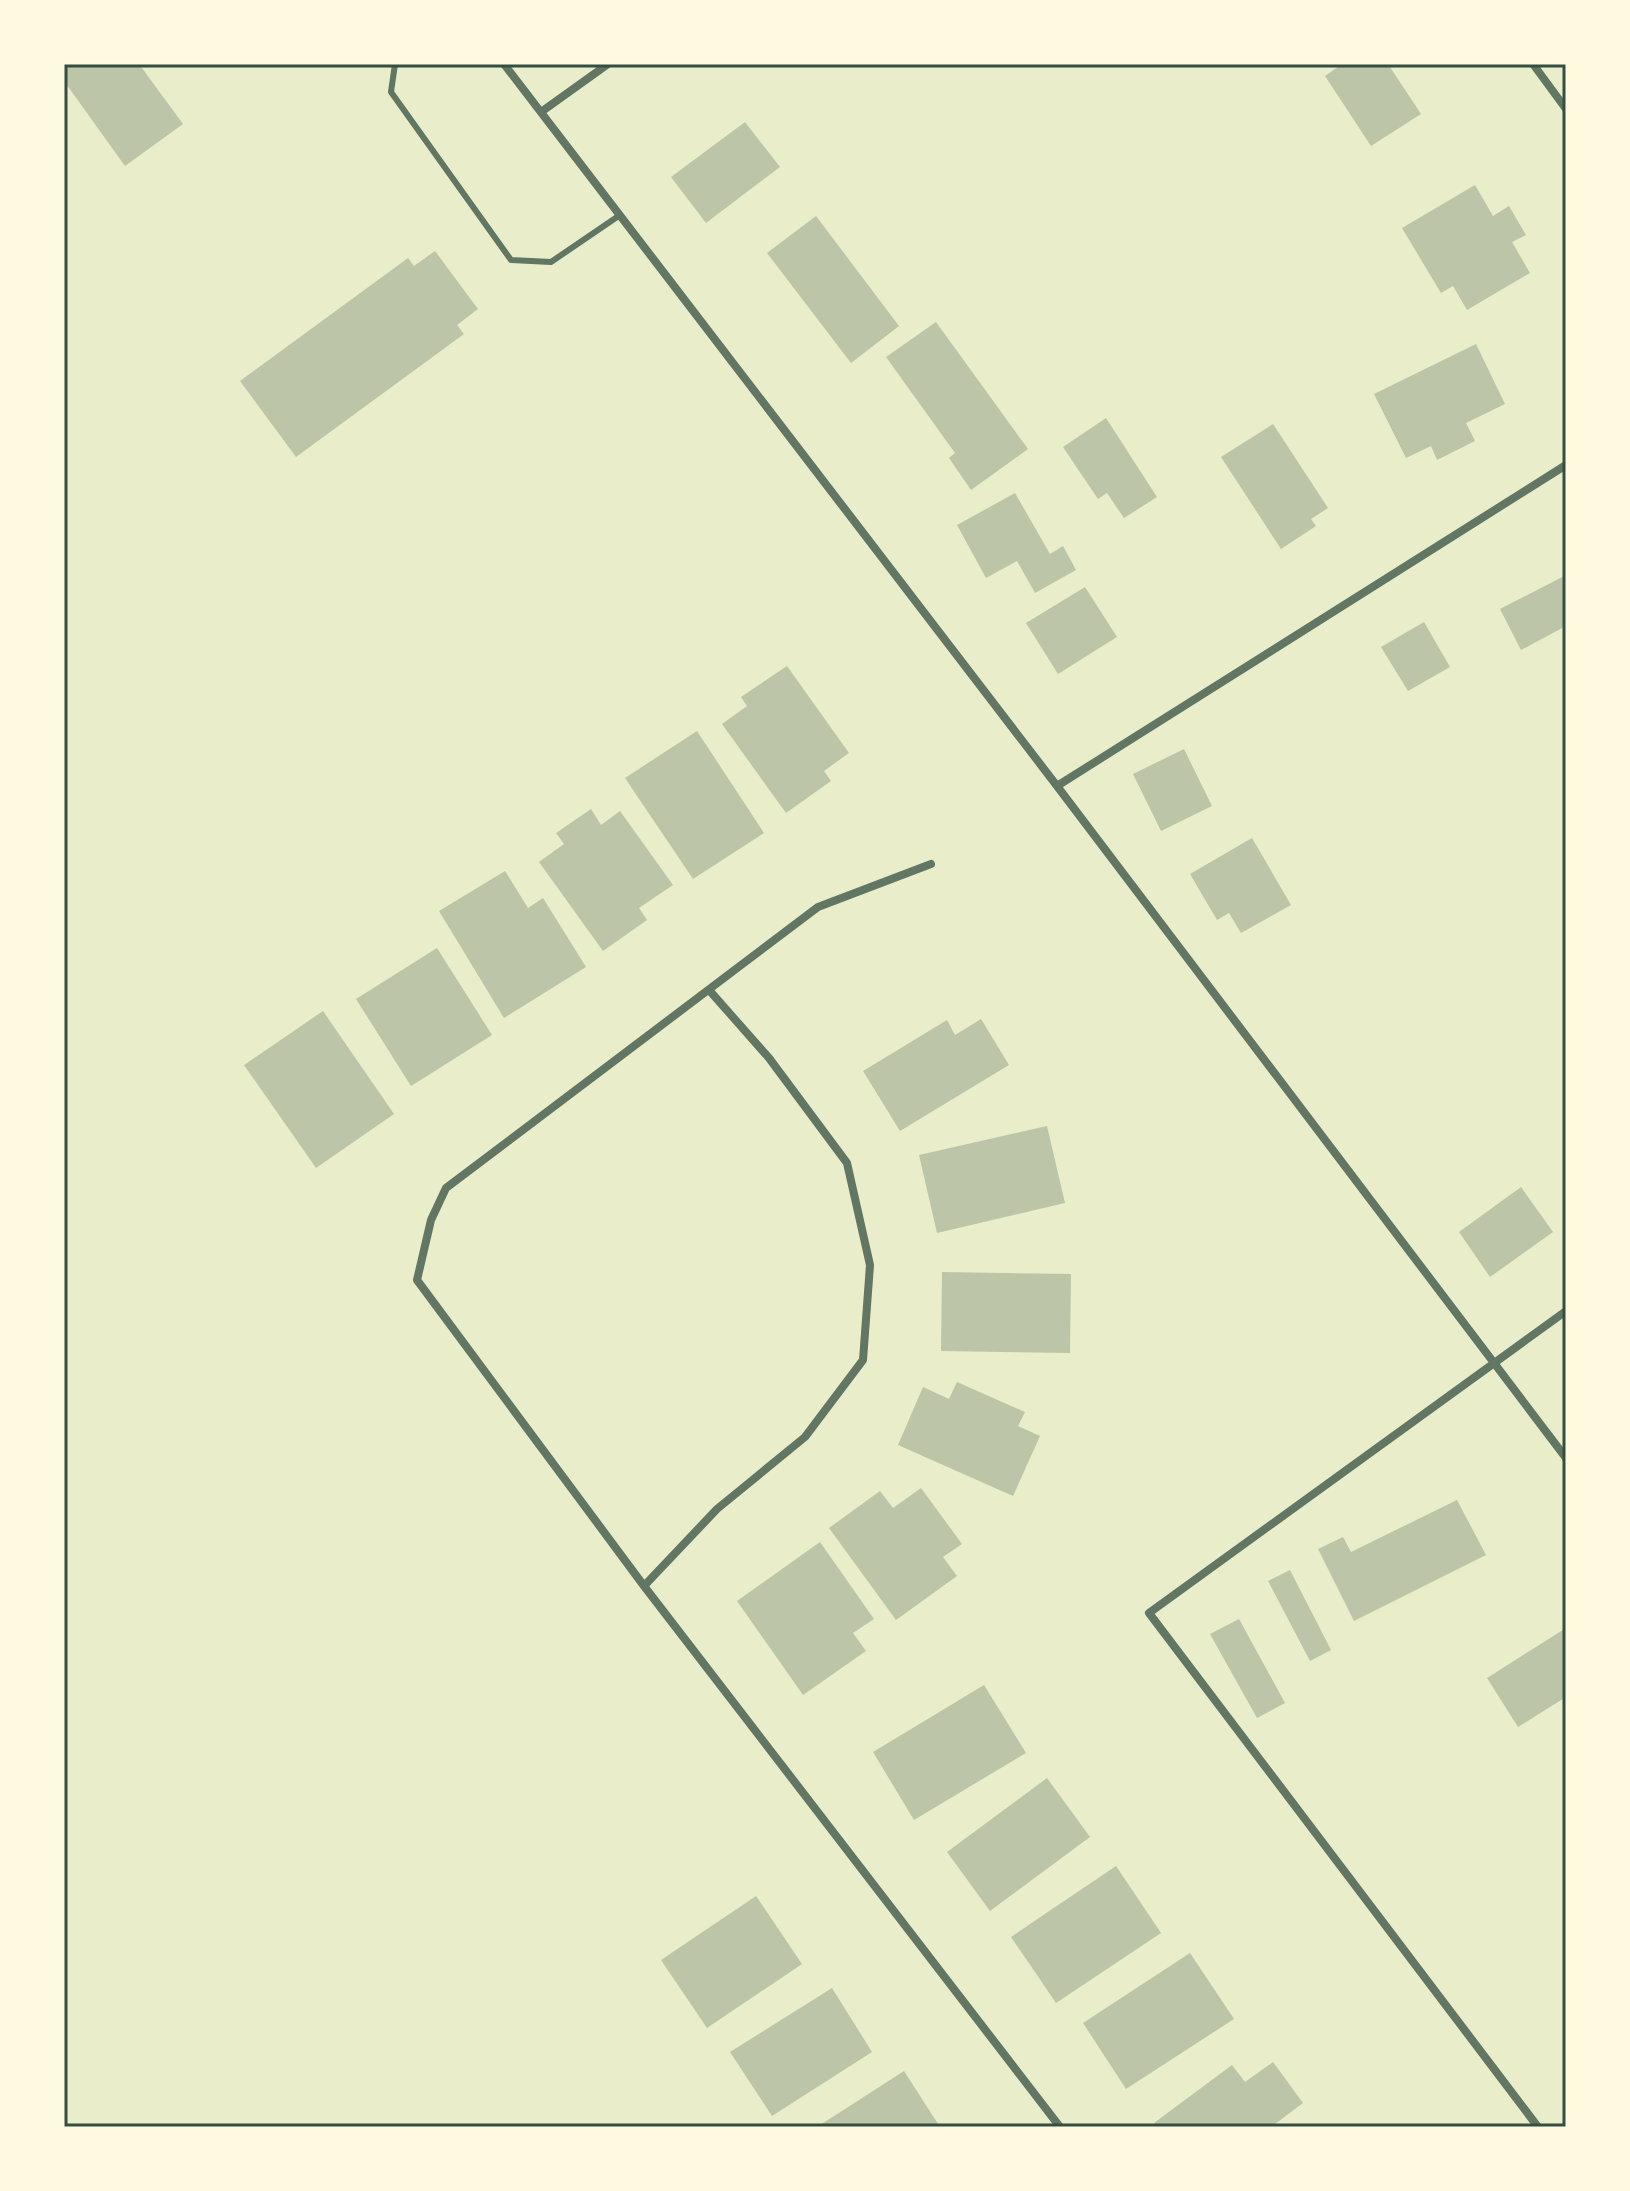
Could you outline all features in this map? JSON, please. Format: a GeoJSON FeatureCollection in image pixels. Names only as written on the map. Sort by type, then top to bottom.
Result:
{"type":"FeatureCollection","features":[{"type":"Feature","properties":{"kind":"street"},"geometry":{"type":"LineString","coordinates":[[504,64],[1566,1458]]}},
{"type":"Feature","properties":{"kind":"street"},"geometry":{"type":"LineString","coordinates":[[541,112],[608,64]]}},
{"type":"Feature","properties":{"kind":"street"},"geometry":{"type":"LineString","coordinates":[[1533,64],[1566,109]]}},
{"type":"Feature","properties":{"kind":"street"},"geometry":{"type":"LineString","coordinates":[[1057,786],[1566,465]]}},
{"type":"Feature","properties":{"kind":"street"},"geometry":{"type":"LineString","coordinates":[[931,864],[818,907],[446,1188],[431,1220],[417,1280],[644,1586],[1060,2127]]}},
{"type":"Feature","properties":{"kind":"street"},"geometry":{"type":"LineString","coordinates":[[644,1586],[717,1509],[805,1437],[863,1360],[870,1265],[847,1163],[769,1058],[709,990]]}},
{"type":"Feature","properties":{"kind":"street"},"geometry":{"type":"LineString","coordinates":[[1538,2127],[1149,1613],[1566,1311]]}},
{"type":"Feature","properties":{"kind":"lane"},"geometry":{"type":"LineString","coordinates":[[395,64],[391,92],[511,260],[551,262],[620,215]]}},
{"type":"Feature","properties":{"kind":"building"},"geometry":{"type":"Polygon","coordinates":[[[64,64],[139,64],[183,124],[125,166],[64,81],[64,64]]]}},
{"type":"Feature","properties":{"kind":"building"},"geometry":{"type":"Polygon","coordinates":[[[1342,64],[1388,64],[1421,114],[1371,146],[1325,76],[1342,64]]]}},
{"type":"Feature","properties":{"kind":"building"},"geometry":{"type":"Polygon","coordinates":[[[745,122],[780,167],[706,223],[671,177],[745,122]]]}},
{"type":"Feature","properties":{"kind":"building"},"geometry":{"type":"Polygon","coordinates":[[[1475,185],[1493,216],[1509,206],[1526,235],[1512,242],[1530,273],[1467,310],[1453,286],[1441,293],[1402,228],[1475,185]]]}},
{"type":"Feature","properties":{"kind":"building"},"geometry":{"type":"Polygon","coordinates":[[[816,216],[899,326],[851,363],[767,253],[816,216]]]}},
{"type":"Feature","properties":{"kind":"building"},"geometry":{"type":"Polygon","coordinates":[[[435,251],[478,309],[457,325],[464,334],[296,457],[240,381],[408,258],[414,266],[435,251]]]}},
{"type":"Feature","properties":{"kind":"building"},"geometry":{"type":"Polygon","coordinates":[[[936,322],[1028,449],[971,490],[949,458],[955,453],[886,357],[936,322]]]}},
{"type":"Feature","properties":{"kind":"building"},"geometry":{"type":"Polygon","coordinates":[[[1476,344],[1505,404],[1466,423],[1475,441],[1437,460],[1431,446],[1406,458],[1374,394],[1476,344]]]}},
{"type":"Feature","properties":{"kind":"building"},"geometry":{"type":"Polygon","coordinates":[[[1106,418],[1157,497],[1124,518],[1107,493],[1098,499],[1063,447],[1106,418]]]}},
{"type":"Feature","properties":{"kind":"building"},"geometry":{"type":"Polygon","coordinates":[[[1273,424],[1328,508],[1311,519],[1316,526],[1281,549],[1221,457],[1273,424]]]}},
{"type":"Feature","properties":{"kind":"building"},"geometry":{"type":"Polygon","coordinates":[[[1015,493],[1050,554],[1063,546],[1076,570],[1035,593],[1017,561],[986,578],[957,525],[1015,493]]]}},
{"type":"Feature","properties":{"kind":"building"},"geometry":{"type":"Polygon","coordinates":[[[1566,575],[1566,626],[1521,650],[1500,609],[1566,575]]]}},
{"type":"Feature","properties":{"kind":"building"},"geometry":{"type":"Polygon","coordinates":[[[1085,587],[1117,637],[1058,674],[1026,623],[1085,587]]]}},
{"type":"Feature","properties":{"kind":"building"},"geometry":{"type":"Polygon","coordinates":[[[1424,622],[1450,667],[1408,691],[1381,647],[1424,622]]]}},
{"type":"Feature","properties":{"kind":"building"},"geometry":{"type":"Polygon","coordinates":[[[787,666],[849,753],[824,771],[831,781],[786,813],[722,724],[747,706],[741,697],[787,666]]]}},
{"type":"Feature","properties":{"kind":"building"},"geometry":{"type":"Polygon","coordinates":[[[697,731],[764,833],[693,879],[625,778],[697,731]]]}},
{"type":"Feature","properties":{"kind":"building"},"geometry":{"type":"Polygon","coordinates":[[[1184,749],[1212,806],[1161,831],[1133,774],[1184,749]]]}},
{"type":"Feature","properties":{"kind":"building"},"geometry":{"type":"Polygon","coordinates":[[[591,809],[601,825],[620,811],[673,885],[639,908],[647,920],[603,951],[539,862],[564,844],[556,833],[591,809]]]}},
{"type":"Feature","properties":{"kind":"building"},"geometry":{"type":"Polygon","coordinates":[[[1252,838],[1291,905],[1241,933],[1229,913],[1217,920],[1190,874],[1252,838]]]}},
{"type":"Feature","properties":{"kind":"building"},"geometry":{"type":"Polygon","coordinates":[[[505,871],[528,908],[543,898],[586,967],[504,1018],[439,911],[505,871]]]}},
{"type":"Feature","properties":{"kind":"building"},"geometry":{"type":"Polygon","coordinates":[[[437,948],[492,1035],[411,1086],[356,999],[437,948]]]}},
{"type":"Feature","properties":{"kind":"building"},"geometry":{"type":"Polygon","coordinates":[[[323,1011],[394,1114],[316,1168],[244,1065],[323,1011]]]}},
{"type":"Feature","properties":{"kind":"building"},"geometry":{"type":"Polygon","coordinates":[[[981,1019],[1009,1065],[900,1131],[863,1071],[947,1020],[955,1035],[981,1019]]]}},
{"type":"Feature","properties":{"kind":"building"},"geometry":{"type":"Polygon","coordinates":[[[1047,1126],[1065,1203],[937,1233],[919,1155],[1047,1126]]]}},
{"type":"Feature","properties":{"kind":"building"},"geometry":{"type":"Polygon","coordinates":[[[1521,1187],[1553,1232],[1490,1277],[1459,1232],[1521,1187]]]}},
{"type":"Feature","properties":{"kind":"building"},"geometry":{"type":"Polygon","coordinates":[[[942,1272],[1071,1274],[1070,1353],[941,1351],[942,1272]]]}},
{"type":"Feature","properties":{"kind":"building"},"geometry":{"type":"Polygon","coordinates":[[[957,1382],[1025,1412],[1018,1426],[1040,1436],[1013,1496],[898,1445],[923,1387],[949,1399],[957,1382]]]}},
{"type":"Feature","properties":{"kind":"building"},"geometry":{"type":"Polygon","coordinates":[[[921,1488],[962,1544],[943,1557],[957,1576],[896,1620],[829,1528],[880,1491],[893,1508],[921,1488]]]}},
{"type":"Feature","properties":{"kind":"building"},"geometry":{"type":"Polygon","coordinates":[[[1457,1500],[1486,1555],[1354,1621],[1318,1549],[1343,1537],[1351,1552],[1457,1500]]]}},
{"type":"Feature","properties":{"kind":"building"},"geometry":{"type":"Polygon","coordinates":[[[820,1542],[874,1619],[853,1633],[866,1651],[803,1695],[737,1601],[820,1542]]]}},
{"type":"Feature","properties":{"kind":"building"},"geometry":{"type":"Polygon","coordinates":[[[1290,1570],[1331,1650],[1310,1661],[1268,1581],[1290,1570]]]}},
{"type":"Feature","properties":{"kind":"building"},"geometry":{"type":"Polygon","coordinates":[[[1239,1619],[1285,1703],[1257,1718],[1210,1634],[1239,1619]]]}},
{"type":"Feature","properties":{"kind":"building"},"geometry":{"type":"Polygon","coordinates":[[[1566,1628],[1566,1697],[1518,1727],[1487,1678],[1566,1628]]]}},
{"type":"Feature","properties":{"kind":"building"},"geometry":{"type":"Polygon","coordinates":[[[984,1685],[1026,1753],[914,1820],[873,1752],[984,1685]]]}},
{"type":"Feature","properties":{"kind":"building"},"geometry":{"type":"Polygon","coordinates":[[[1047,1778],[1090,1837],[990,1911],[947,1852],[1047,1778]]]}},
{"type":"Feature","properties":{"kind":"building"},"geometry":{"type":"Polygon","coordinates":[[[1116,1866],[1161,1933],[1056,2003],[1011,1937],[1116,1866]]]}},
{"type":"Feature","properties":{"kind":"building"},"geometry":{"type":"Polygon","coordinates":[[[756,1896],[802,1964],[707,2028],[661,1960],[756,1896]]]}},
{"type":"Feature","properties":{"kind":"building"},"geometry":{"type":"Polygon","coordinates":[[[1190,1953],[1234,2019],[1126,2089],[1083,2023],[1190,1953]]]}},
{"type":"Feature","properties":{"kind":"building"},"geometry":{"type":"Polygon","coordinates":[[[832,1988],[872,2052],[772,2116],[730,2052],[832,1988]]]}},
{"type":"Feature","properties":{"kind":"building"},"geometry":{"type":"Polygon","coordinates":[[[1273,2062],[1303,2103],[1271,2127],[1157,2127],[1154,2123],[1232,2065],[1245,2082],[1273,2062]]]}},
{"type":"Feature","properties":{"kind":"building"},"geometry":{"type":"Polygon","coordinates":[[[904,2071],[940,2127],[817,2127],[904,2071]]]}}]}
